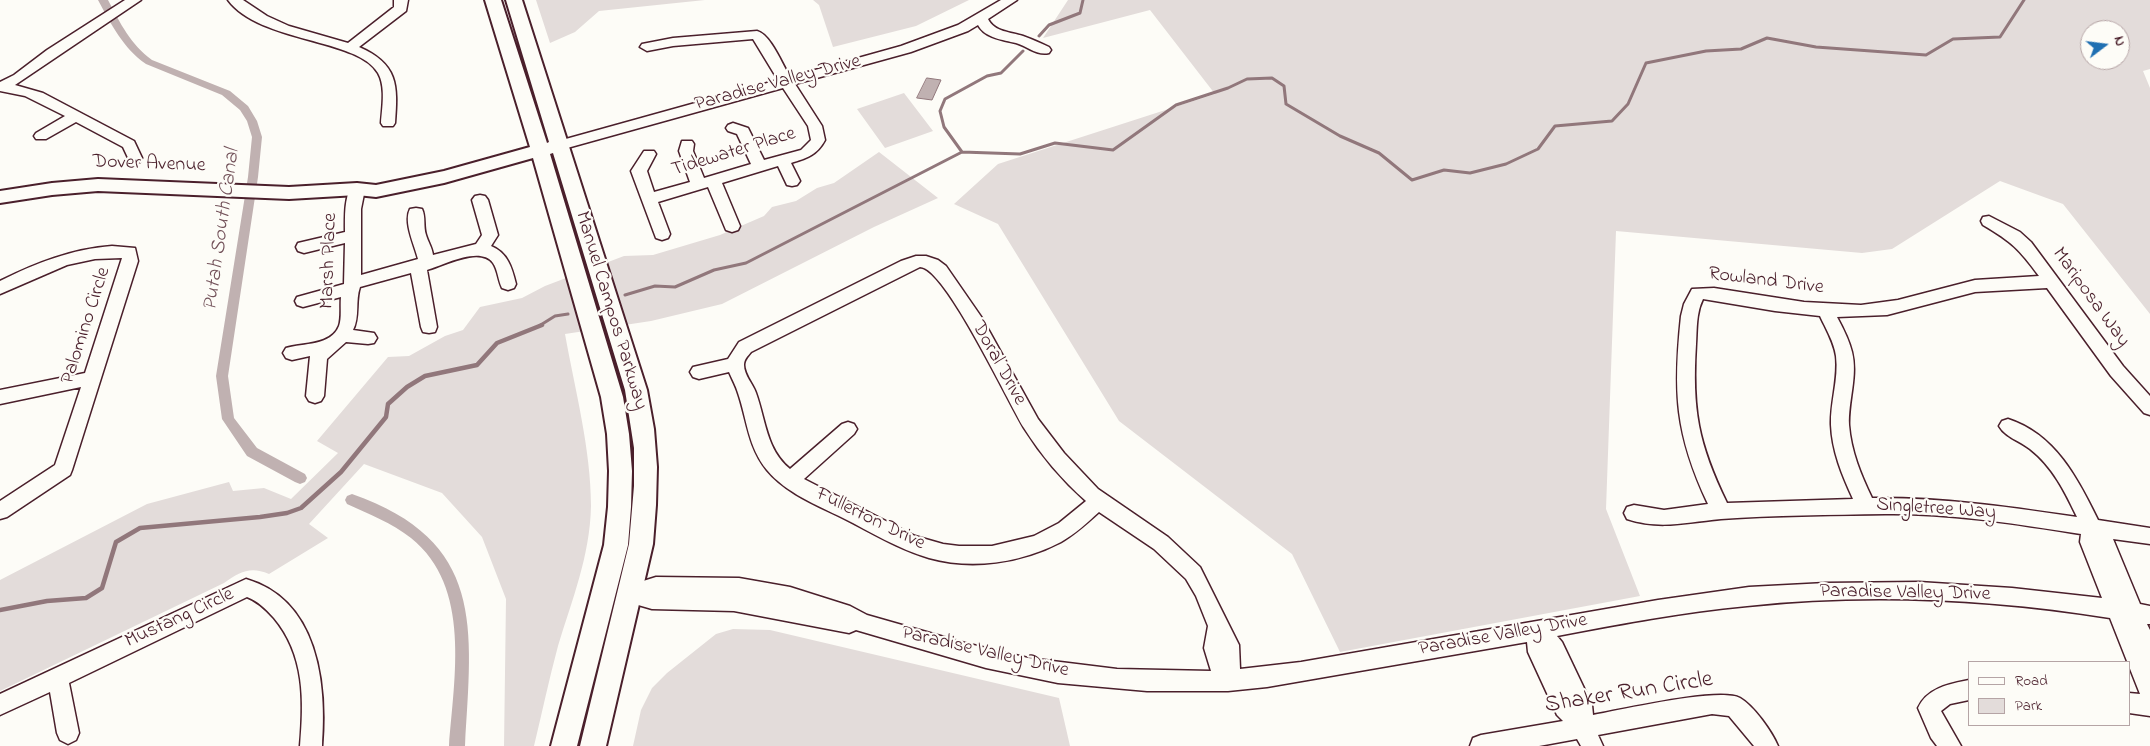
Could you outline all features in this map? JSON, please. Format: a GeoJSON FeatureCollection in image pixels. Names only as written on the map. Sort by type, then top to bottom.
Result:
{"type":"FeatureCollection","features":[{"type":"Feature","properties":{"kind":"main road","name":"Manuel Campos Parkway"},"geometry":{"type":"LineString","coordinates":[[493,0],[612,397],[620,452],[620,513],[615,552],[564,746]]}},
{"type":"Feature","properties":{"kind":"main road","name":"Manuel Campos Parkway"},"geometry":{"type":"LineString","coordinates":[[514,0],[642,414],[646,463],[646,510],[640,553],[593,746]]}},
{"type":"Feature","properties":{"kind":"main road","name":"Paradise Valley Drive"},"geometry":{"type":"LineString","coordinates":[[538,145],[558,140]]}},
{"type":"Feature","properties":{"kind":"main road","name":"Dover Avenue"},"geometry":{"type":"LineString","coordinates":[[0,197],[52,189],[98,185],[260,192],[315,192],[357,189],[376,191],[412,185],[538,145]]}},
{"type":"Feature","properties":{"kind":"street"},"geometry":{"type":"LineString","coordinates":[[134,0],[116,4],[101,15],[40,49],[4,75],[0,87],[28,92],[76,116],[129,144],[135,158]]}},
{"type":"Feature","properties":{"kind":"street"},"geometry":{"type":"LineString","coordinates":[[236,0],[273,24],[291,32],[349,49],[375,62],[384,72],[389,89],[388,123]]}},
{"type":"Feature","properties":{"kind":"street"},"geometry":{"type":"LineString","coordinates":[[349,49],[401,8],[401,0]]}},
{"type":"Feature","properties":{"kind":"street","name":"Paradise Valley Drive"},"geometry":{"type":"LineString","coordinates":[[977,15],[994,0]]}},
{"type":"Feature","properties":{"kind":"street","name":"Paradise Valley Drive"},"geometry":{"type":"LineString","coordinates":[[558,140],[783,78],[977,15],[1010,0]]}},
{"type":"Feature","properties":{"kind":"street"},"geometry":{"type":"LineString","coordinates":[[977,15],[985,26],[1006,38],[1018,39],[1044,50]]}},
{"type":"Feature","properties":{"kind":"street"},"geometry":{"type":"LineString","coordinates":[[647,48],[673,42],[757,35],[763,41],[783,78]]}},
{"type":"Feature","properties":{"kind":"street","name":"Tidewater Place"},"geometry":{"type":"LineString","coordinates":[[650,200],[806,153],[814,147],[818,140],[815,126],[783,78]]}},
{"type":"Feature","properties":{"kind":"street"},"geometry":{"type":"LineString","coordinates":[[41,136],[76,116]]}},
{"type":"Feature","properties":{"kind":"street"},"geometry":{"type":"LineString","coordinates":[[732,128],[743,131],[760,167]]}},
{"type":"Feature","properties":{"kind":"street"},"geometry":{"type":"LineString","coordinates":[[687,144],[686,151],[732,226]]}},
{"type":"Feature","properties":{"kind":"street"},"geometry":{"type":"LineString","coordinates":[[649,154],[639,172],[662,234]]}},
{"type":"Feature","properties":{"kind":"street"},"geometry":{"type":"LineString","coordinates":[[782,160],[792,181]]}},
{"type":"Feature","properties":{"kind":"street","name":"Marsh Place"},"geometry":{"type":"LineString","coordinates":[[315,396],[317,361],[326,348],[342,335],[349,318],[352,286],[353,209],[357,189]]}},
{"type":"Feature","properties":{"kind":"street"},"geometry":{"type":"LineString","coordinates":[[480,200],[490,235],[490,238],[481,250]]}},
{"type":"Feature","properties":{"kind":"street"},"geometry":{"type":"LineString","coordinates":[[416,213],[418,235],[423,243],[423,265],[429,326]]}},
{"type":"Feature","properties":{"kind":"street","name":"Mariposa Way"},"geometry":{"type":"LineString","coordinates":[[1989,222],[2019,241],[2052,282],[2117,371],[2150,408]]}},
{"type":"Feature","properties":{"kind":"street"},"geometry":{"type":"LineString","coordinates":[[304,247],[352,236]]}},
{"type":"Feature","properties":{"kind":"street"},"geometry":{"type":"LineString","coordinates":[[303,301],[423,265],[481,250],[493,254],[501,260],[508,284]]}},
{"type":"Feature","properties":{"kind":"street","name":"Palomino Circle"},"geometry":{"type":"LineString","coordinates":[[0,288],[39,268],[79,255],[114,251],[129,252],[130,262],[63,470],[0,512]]}},
{"type":"Feature","properties":{"kind":"street","name":"Doral Drive"},"geometry":{"type":"LineString","coordinates":[[734,364],[736,355],[745,347],[906,264],[925,261],[938,268],[962,299],[1037,433],[1080,485],[1099,502],[1167,548],[1192,572],[1209,600],[1218,625],[1213,643],[1215,661],[1228,681]]}},
{"type":"Feature","properties":{"kind":"street","name":"Rowland Drive"},"geometry":{"type":"LineString","coordinates":[[1721,512],[1695,452],[1687,418],[1684,388],[1692,301],[1698,292],[1716,292],[1759,303],[1826,311],[1876,310],[1966,288],[1996,284],[2052,282]]}},
{"type":"Feature","properties":{"kind":"street"},"geometry":{"type":"LineString","coordinates":[[1826,311],[1844,354],[1840,427],[1846,458],[1866,506]]}},
{"type":"Feature","properties":{"kind":"street","name":"Marsh Place"},"geometry":{"type":"LineString","coordinates":[[342,335],[368,338]]}},
{"type":"Feature","properties":{"kind":"street"},"geometry":{"type":"LineString","coordinates":[[292,353],[326,348]]}},
{"type":"Feature","properties":{"kind":"street"},"geometry":{"type":"LineString","coordinates":[[699,372],[734,364]]}},
{"type":"Feature","properties":{"kind":"street","name":"Fullerton Drive"},"geometry":{"type":"LineString","coordinates":[[734,364],[746,392],[762,449],[773,464],[791,480],[902,538],[929,549],[967,555],[1000,553],[1030,546],[1055,536],[1099,502]]}},
{"type":"Feature","properties":{"kind":"street"},"geometry":{"type":"LineString","coordinates":[[0,397],[93,378]]}},
{"type":"Feature","properties":{"kind":"street"},"geometry":{"type":"LineString","coordinates":[[2008,426],[2037,444],[2054,461],[2070,482],[2092,527],[2090,542],[2133,612],[2150,656]]}},
{"type":"Feature","properties":{"kind":"street"},"geometry":{"type":"LineString","coordinates":[[791,480],[848,430]]}},
{"type":"Feature","properties":{"kind":"street","name":"Singletree Way"},"geometry":{"type":"LineString","coordinates":[[1634,512],[1664,518],[1721,512],[1866,506],[1958,510],[2018,516],[2150,536]]}},
{"type":"Feature","properties":{"kind":"street","name":"Mustang Circle"},"geometry":{"type":"LineString","coordinates":[[0,705],[246,588],[261,592],[275,604],[292,624],[305,650],[313,682],[315,714],[311,746]]}},
{"type":"Feature","properties":{"kind":"street","name":"Paradise Valley Drive"},"geometry":{"type":"LineString","coordinates":[[604,594],[631,594],[652,600],[734,602],[846,624],[862,623],[1028,668],[1096,678],[1149,681],[1228,681],[1285,674],[1724,599],[1828,591],[1974,593],[2042,599],[2133,612]]}},
{"type":"Feature","properties":{"kind":"street"},"geometry":{"type":"LineString","coordinates":[[2133,612],[2150,693]]}},
{"type":"Feature","properties":{"kind":"street"},"geometry":{"type":"LineString","coordinates":[[1537,630],[1538,652],[1561,700],[1565,708],[1588,736]]}},
{"type":"Feature","properties":{"kind":"street"},"geometry":{"type":"LineString","coordinates":[[58,678],[68,733]]}},
{"type":"Feature","properties":{"kind":"street"},"geometry":{"type":"LineString","coordinates":[[1950,746],[1939,732],[1929,708],[1945,695],[1968,690]]}},
{"type":"Feature","properties":{"kind":"street"},"geometry":{"type":"LineString","coordinates":[[2130,703],[2150,706]]}},
{"type":"Feature","properties":{"kind":"street","name":"Shaker Run Circle"},"geometry":{"type":"LineString","coordinates":[[1481,746],[1588,736],[1712,704],[1734,706],[1754,727],[1767,746]]}},
{"type":"Feature","properties":{"kind":"green space"},"geometry":{"type":"Polygon","coordinates":[[[536,0],[705,0],[599,11],[575,32],[550,43],[536,0]]]}},
{"type":"Feature","properties":{"kind":"green space"},"geometry":{"type":"Polygon","coordinates":[[[813,0],[969,0],[916,26],[833,47],[819,5],[813,0]]]}},
{"type":"Feature","properties":{"kind":"green space"},"geometry":{"type":"Polygon","coordinates":[[[1068,0],[2150,0],[2150,69],[2143,71],[2150,88],[2150,314],[2063,204],[2000,181],[1892,249],[1862,253],[1616,231],[1606,509],[1640,596],[1340,652],[1292,554],[1119,421],[998,224],[954,204],[998,164],[1215,94],[1150,10],[1043,38],[1068,0]]]}},
{"type":"Feature","properties":{"kind":"green space"},"geometry":{"type":"Polygon","coordinates":[[[904,93],[933,131],[885,148],[857,109],[904,93]]]}},
{"type":"Feature","properties":{"kind":"green space"},"geometry":{"type":"Polygon","coordinates":[[[879,152],[938,198],[874,227],[722,304],[651,321],[565,334],[582,420],[588,463],[591,506],[590,524],[584,560],[558,646],[534,746],[504,746],[506,599],[482,537],[442,493],[364,464],[309,524],[328,538],[269,574],[256,570],[240,573],[224,583],[0,691],[0,580],[147,504],[229,482],[233,491],[264,488],[291,499],[338,453],[317,441],[388,357],[409,356],[445,336],[463,330],[480,307],[522,298],[545,286],[624,256],[653,255],[720,235],[764,216],[772,207],[796,201],[817,188],[834,183],[879,152]]]}},
{"type":"Feature","properties":{"kind":"green space"},"geometry":{"type":"Polygon","coordinates":[[[733,629],[770,630],[1059,698],[1070,746],[633,746],[641,710],[652,688],[667,673],[716,634],[733,629]]]}},
{"type":"Feature","properties":{"kind":"shaded area"},"geometry":{"type":"Polygon","coordinates":[[[927,78],[941,80],[932,100],[917,98],[927,78]]]}},
{"type":"Feature","properties":{"kind":"waterway","name":"Putah South Canal"},"geometry":{"type":"LineString","coordinates":[[103,0],[122,34],[141,56],[149,62],[226,93],[244,108],[252,121],[257,137],[253,177],[222,376],[228,419],[252,452],[300,478]]}},
{"type":"Feature","properties":{"kind":"waterway"},"geometry":{"type":"LineString","coordinates":[[1039,36],[1049,25],[1080,13],[1083,0]]}},
{"type":"Feature","properties":{"kind":"waterway"},"geometry":{"type":"LineString","coordinates":[[962,152],[1020,154],[1055,143],[1113,150],[1176,105],[1228,88],[1247,79],[1272,78],[1284,86],[1286,104],[1340,136],[1379,153],[1412,180],[1444,170],[1470,173],[1506,164],[1538,149],[1555,126],[1612,121],[1628,104],[1646,63],[1706,51],[1741,49],[1767,38],[1816,47],[1926,55],[1953,39],[2000,37],[2024,0]]}},
{"type":"Feature","properties":{"kind":"waterway"},"geometry":{"type":"LineString","coordinates":[[962,152],[944,127],[940,111],[945,99],[987,76],[1001,73],[1023,51]]}},
{"type":"Feature","properties":{"kind":"waterway"},"geometry":{"type":"LineString","coordinates":[[625,295],[655,286],[675,287],[714,270],[746,263],[962,152]]}},
{"type":"Feature","properties":{"kind":"waterway"},"geometry":{"type":"LineString","coordinates":[[539,326],[555,316],[568,314]]}},
{"type":"Feature","properties":{"kind":"waterway"},"geometry":{"type":"LineString","coordinates":[[0,610],[47,601],[86,598],[102,588],[116,542],[140,528],[260,517],[287,513],[301,508],[341,472],[386,417],[388,404],[407,387],[425,376],[477,365],[497,343],[542,325]]}},
{"type":"Feature","properties":{"kind":"waterway","name":"Putah South Canal"},"geometry":{"type":"LineString","coordinates":[[352,500],[398,522],[415,533],[440,560],[452,583],[462,636],[461,692],[457,746]]}}]}
